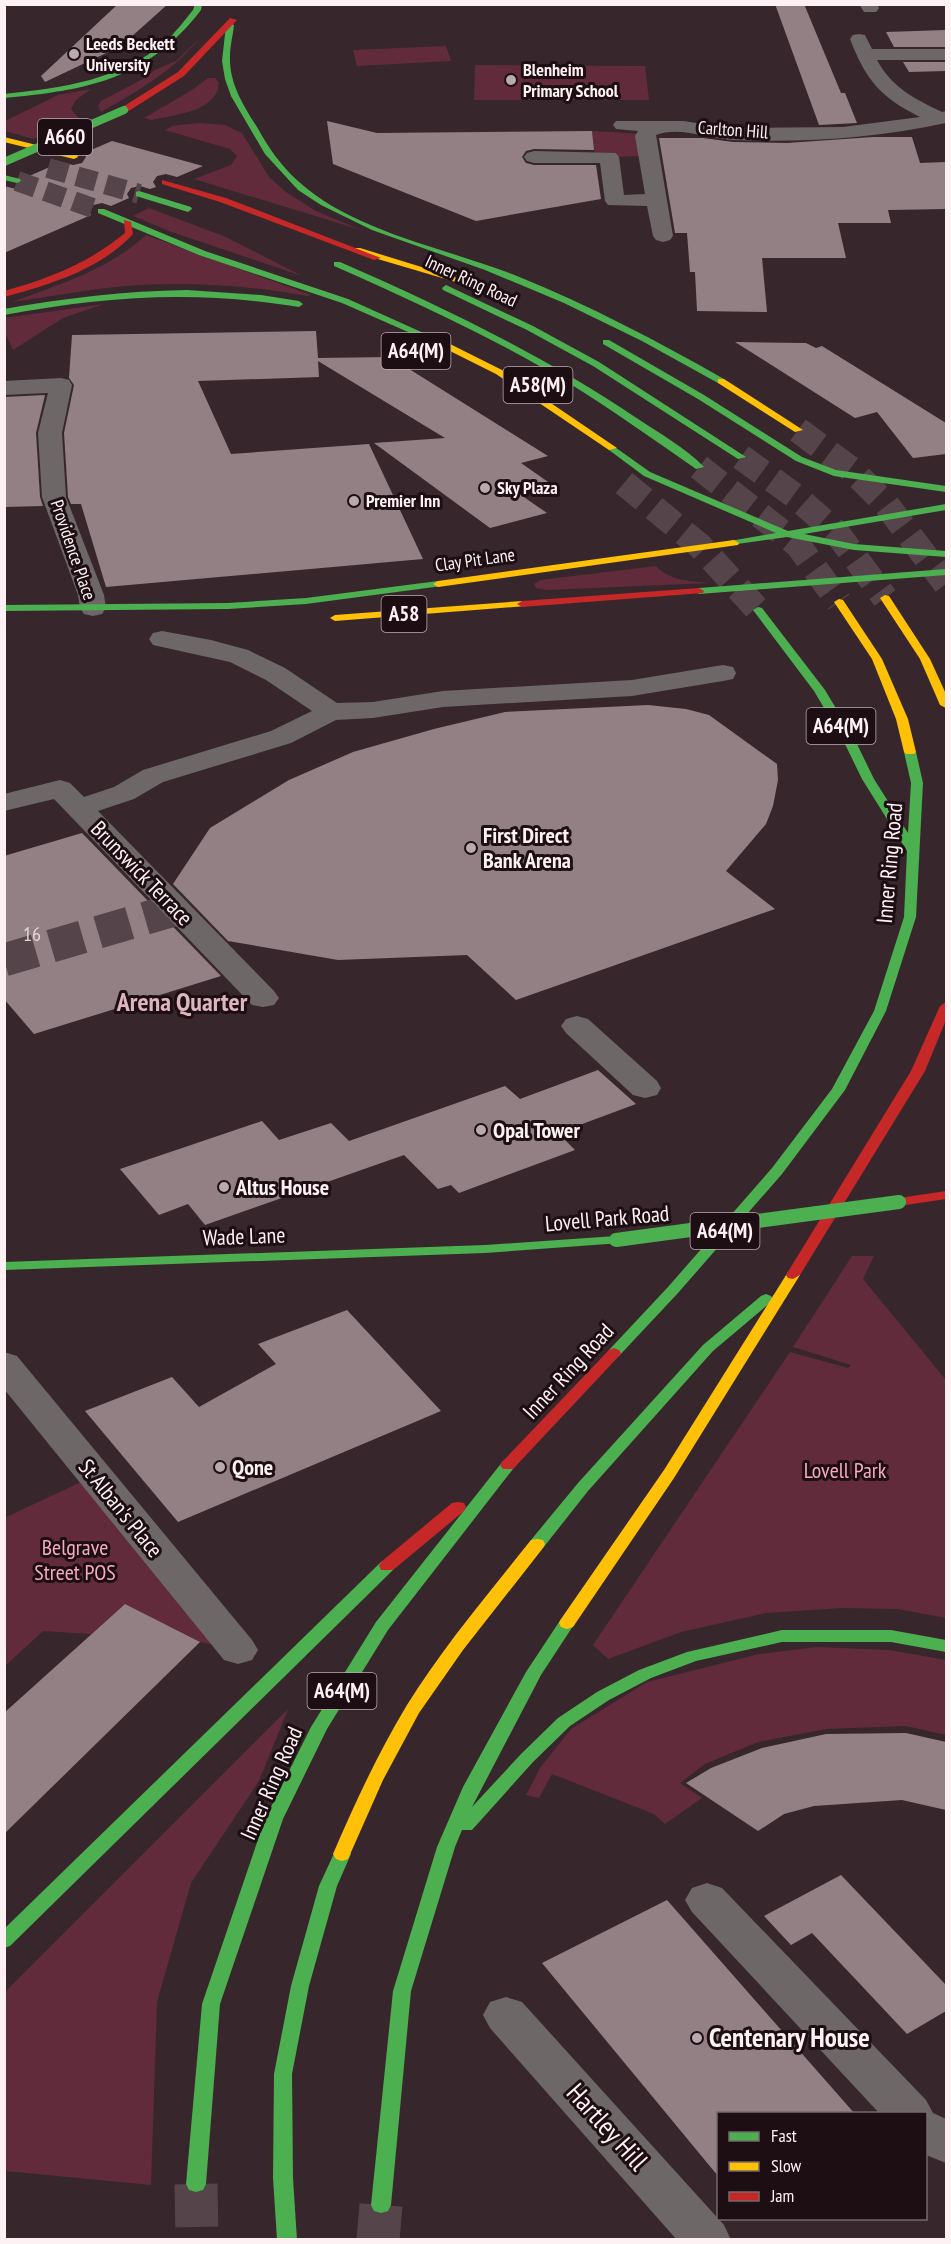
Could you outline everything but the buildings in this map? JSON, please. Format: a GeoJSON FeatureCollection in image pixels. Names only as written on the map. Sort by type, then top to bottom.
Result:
{"type":"FeatureCollection","features":[{"type":"Feature","properties":{"kind":"main road"},"geometry":{"type":"LineString","coordinates":[[4,96],[37,94],[134,67],[166,45],[197,10],[199,4]]}},
{"type":"Feature","properties":{"kind":"main road","name":"A660"},"geometry":{"type":"LineString","coordinates":[[4,162],[124,110],[181,74],[230,25],[240,4]]}},
{"type":"Feature","properties":{"kind":"main road"},"geometry":{"type":"LineString","coordinates":[[230,25],[225,63],[228,81],[254,130],[281,171],[301,188],[335,208],[376,226],[491,268],[605,318],[721,380],[798,430]]}},
{"type":"Feature","properties":{"kind":"main road"},"geometry":{"type":"LineString","coordinates":[[4,138],[74,157]]}},
{"type":"Feature","properties":{"kind":"main road"},"geometry":{"type":"LineString","coordinates":[[4,156],[37,165]]}},
{"type":"Feature","properties":{"kind":"main road","name":"Inner Ring Road"},"geometry":{"type":"LineString","coordinates":[[165,182],[223,200],[433,281],[530,328],[597,364],[741,457]]}},
{"type":"Feature","properties":{"kind":"main road"},"geometry":{"type":"LineString","coordinates":[[140,194],[204,214]]}},
{"type":"Feature","properties":{"kind":"main road","name":"A58(M)"},"geometry":{"type":"LineString","coordinates":[[100,211],[202,253],[345,301],[445,345],[499,372],[573,420],[647,474],[788,534]]}},
{"type":"Feature","properties":{"kind":"main road"},"geometry":{"type":"LineString","coordinates":[[4,294],[26,289],[81,266],[119,244],[129,234],[127,222]]}},
{"type":"Feature","properties":{"kind":"main road"},"geometry":{"type":"LineString","coordinates":[[357,250],[446,274],[490,290]]}},
{"type":"Feature","properties":{"kind":"main road","name":"Inner Ring Road"},"geometry":{"type":"LineString","coordinates":[[326,260],[439,309],[511,347],[602,399],[699,466]]}},
{"type":"Feature","properties":{"kind":"main road","name":"A58(M)"},"geometry":{"type":"LineString","coordinates":[[372,279],[417,313],[591,419],[699,498]]}},
{"type":"Feature","properties":{"kind":"main road"},"geometry":{"type":"LineString","coordinates":[[4,312],[126,294],[180,291],[228,292],[272,297],[317,308]]}},
{"type":"Feature","properties":{"kind":"main road"},"geometry":{"type":"LineString","coordinates":[[594,336],[701,397],[799,459],[822,468],[890,484],[946,489]]}},
{"type":"Feature","properties":{"kind":"main road","name":"Clay Pit Lane"},"geometry":{"type":"LineString","coordinates":[[4,608],[228,606],[306,601],[686,550],[946,507]]}},
{"type":"Feature","properties":{"kind":"main road"},"geometry":{"type":"LineString","coordinates":[[733,542],[754,530],[753,521]]}},
{"type":"Feature","properties":{"kind":"main road","name":"A58"},"geometry":{"type":"LineString","coordinates":[[788,534],[854,546],[946,554]]}},
{"type":"Feature","properties":{"kind":"main road","name":"A58"},"geometry":{"type":"LineString","coordinates":[[320,619],[946,572]]}},
{"type":"Feature","properties":{"kind":"main road"},"geometry":{"type":"LineString","coordinates":[[885,598],[925,659],[946,705]]}},
{"type":"Feature","properties":{"kind":"main road","name":"Inner Ring Road"},"geometry":{"type":"LineString","coordinates":[[196,2184],[211,2004],[274,1819],[319,1727],[382,1626],[509,1464],[673,1290],[762,1188],[838,1090],[880,1011],[910,917],[917,783],[902,719],[877,659],[839,602]]}},
{"type":"Feature","properties":{"kind":"main road","name":"A64(M)"},"geometry":{"type":"LineString","coordinates":[[758,610],[819,690],[849,740],[868,780],[913,850]]}},
{"type":"Feature","properties":{"kind":"main road","name":"A64(M)"},"geometry":{"type":"LineString","coordinates":[[381,2205],[402,1991],[446,1847],[472,1787],[534,1672],[669,1473],[918,1071],[946,1006]]}},
{"type":"Feature","properties":{"kind":"main road","name":"Lovell Park Road"},"geometry":{"type":"LineString","coordinates":[[484,1249],[616,1240],[946,1195]]}},
{"type":"Feature","properties":{"kind":"main road","name":"Wade Lane"},"geometry":{"type":"LineString","coordinates":[[4,1266],[484,1249]]}},
{"type":"Feature","properties":{"kind":"main road","name":"A64(M)"},"geometry":{"type":"LineString","coordinates":[[287,2240],[283,2178],[283,2074],[300,1986],[328,1886],[368,1792],[413,1709],[465,1634],[583,1487],[708,1348],[791,1278]]}},
{"type":"Feature","properties":{"kind":"main road","name":"A64(M)"},"geometry":{"type":"LineString","coordinates":[[4,1941],[371,1580],[509,1464]]}},
{"type":"Feature","properties":{"kind":"main road","name":"A64(M)"},"geometry":{"type":"LineString","coordinates":[[446,1847],[527,1758],[564,1722],[603,1696],[645,1674],[693,1656],[782,1636],[891,1636],[946,1646]]}},
{"type":"Feature","properties":{"kind":"street"},"geometry":{"type":"LineString","coordinates":[[944,123],[895,97],[884,88],[862,47],[946,54]]}},
{"type":"Feature","properties":{"kind":"street","name":"Carlton Hill"},"geometry":{"type":"LineString","coordinates":[[622,125],[697,128],[731,134],[843,133],[944,123]]}},
{"type":"Feature","properties":{"kind":"street"},"geometry":{"type":"LineString","coordinates":[[662,126],[645,136],[663,236]]}},
{"type":"Feature","properties":{"kind":"street"},"geometry":{"type":"LineString","coordinates":[[534,157],[609,157],[615,201],[657,200]]}},
{"type":"Feature","properties":{"kind":"street","name":"Providence Place"},"geometry":{"type":"LineString","coordinates":[[4,388],[61,385],[50,433],[54,497],[92,597],[93,608]]}},
{"type":"Feature","properties":{"kind":"street"},"geometry":{"type":"LineString","coordinates":[[164,630],[189,643],[239,656],[281,676],[331,712]]}},
{"type":"Feature","properties":{"kind":"street"},"geometry":{"type":"LineString","coordinates":[[78,808],[124,793],[153,776],[281,737],[331,712],[373,710],[443,699],[632,688],[723,673]]}},
{"type":"Feature","properties":{"kind":"street","name":"Brunswick Terrace"},"geometry":{"type":"LineString","coordinates":[[4,803],[60,789],[263,998]]}},
{"type":"Feature","properties":{"kind":"street"},"geometry":{"type":"LineString","coordinates":[[577,1026],[645,1088]]}},
{"type":"Feature","properties":{"kind":"street","name":"St Alban's Place"},"geometry":{"type":"LineString","coordinates":[[4,1364],[238,1650]]}},
{"type":"Feature","properties":{"kind":"street"},"geometry":{"type":"LineString","coordinates":[[707,1900],[908,2112]]}},
{"type":"Feature","properties":{"kind":"street","name":"Hartley Hill"},"geometry":{"type":"LineString","coordinates":[[507,2016],[707,2240]]}},
{"type":"Feature","properties":{"kind":"street"},"geometry":{"type":"LineString","coordinates":[[927,2131],[946,2144]]}},
{"type":"Feature","properties":{"kind":"green space"},"geometry":{"type":"Polygon","coordinates":[[[200,38],[167,70],[101,112],[98,106],[101,101],[155,70],[176,61],[200,38]]]}},
{"type":"Feature","properties":{"kind":"green space"},"geometry":{"type":"Polygon","coordinates":[[[446,46],[451,61],[357,66],[353,50],[446,46]]]}},
{"type":"Feature","properties":{"kind":"green space"},"geometry":{"type":"Polygon","coordinates":[[[475,65],[645,66],[649,100],[474,100],[475,65]]]}},
{"type":"Feature","properties":{"kind":"green space"},"geometry":{"type":"Polygon","coordinates":[[[208,78],[215,78],[219,83],[211,100],[202,106],[171,116],[151,120],[144,118],[192,90],[208,78]]]}},
{"type":"Feature","properties":{"kind":"green space"},"geometry":{"type":"Polygon","coordinates":[[[91,89],[76,100],[71,109],[80,120],[34,139],[5,131],[5,121],[58,95],[91,89]]]}},
{"type":"Feature","properties":{"kind":"green space"},"geometry":{"type":"Polygon","coordinates":[[[199,123],[225,125],[242,133],[269,177],[286,192],[316,211],[361,230],[194,179],[231,165],[237,156],[230,149],[165,130],[172,126],[199,123]]]}},
{"type":"Feature","properties":{"kind":"green space"},"geometry":{"type":"Polygon","coordinates":[[[592,131],[645,134],[649,156],[595,157],[592,131]]]}},
{"type":"Feature","properties":{"kind":"green space"},"geometry":{"type":"Polygon","coordinates":[[[149,208],[226,237],[302,276],[169,231],[133,216],[149,208]]]}},
{"type":"Feature","properties":{"kind":"green space"},"geometry":{"type":"Polygon","coordinates":[[[146,235],[311,295],[223,286],[160,284],[107,288],[12,302],[100,267],[132,247],[146,235]]]}},
{"type":"Feature","properties":{"kind":"green space"},"geometry":{"type":"Polygon","coordinates":[[[104,304],[63,318],[13,350],[5,333],[4,318],[104,304]]]}},
{"type":"Feature","properties":{"kind":"green space"},"geometry":{"type":"Polygon","coordinates":[[[656,566],[674,577],[709,583],[547,590],[536,588],[534,584],[541,580],[656,566]]]}},
{"type":"Feature","properties":{"kind":"green space","name":"Lovell Park"},"geometry":{"type":"Polygon","coordinates":[[[852,1256],[874,1256],[863,1279],[946,1380],[946,1618],[898,1609],[842,1608],[766,1613],[681,1632],[608,1659],[593,1645],[790,1352],[848,1368],[851,1365],[793,1347],[852,1256]]]}},
{"type":"Feature","properties":{"kind":"green space","name":"Belgrave Street POS"},"geometry":{"type":"Polygon","coordinates":[[[94,1476],[238,1650],[200,1642],[125,1604],[91,1634],[43,1631],[5,1666],[4,1518],[94,1476]]]}},
{"type":"Feature","properties":{"kind":"green space"},"geometry":{"type":"Polygon","coordinates":[[[817,1647],[889,1650],[946,1660],[946,1735],[906,1726],[826,1729],[758,1742],[705,1764],[680,1783],[702,1798],[665,1824],[654,1814],[552,1774],[539,1798],[526,1795],[540,1768],[571,1729],[647,1682],[759,1654],[817,1647]]]}},
{"type":"Feature","properties":{"kind":"green space"},"geometry":{"type":"Polygon","coordinates":[[[288,1709],[259,1781],[191,1883],[157,2002],[151,2185],[5,2171],[5,1992],[288,1709]]]}},
{"type":"Feature","properties":{"kind":"tunnel"},"geometry":{"type":"LineString","coordinates":[[48,168],[139,194]]}},
{"type":"Feature","properties":{"kind":"tunnel"},"geometry":{"type":"LineString","coordinates":[[17,181],[101,211]]}},
{"type":"Feature","properties":{"kind":"tunnel"},"geometry":{"type":"LineString","coordinates":[[798,430],[852,470],[886,504],[946,584]]}},
{"type":"Feature","properties":{"kind":"tunnel"},"geometry":{"type":"LineString","coordinates":[[741,457],[795,496],[837,533],[885,598]]}},
{"type":"Feature","properties":{"kind":"tunnel"},"geometry":{"type":"LineString","coordinates":[[699,467],[798,545],[839,602]]}},
{"type":"Feature","properties":{"kind":"tunnel"},"geometry":{"type":"LineString","coordinates":[[624,483],[700,546],[758,610]]}},
{"type":"Feature","properties":{"kind":"tunnel"},"geometry":{"type":"LineString","coordinates":[[4,960],[177,909]]}},
{"type":"Feature","properties":{"kind":"tunnel"},"geometry":{"type":"LineString","coordinates":[[196,2184],[197,2240]]}},
{"type":"Feature","properties":{"kind":"tunnel"},"geometry":{"type":"LineString","coordinates":[[378,2240],[381,2205]]}},
{"type":"Feature","properties":{"kind":"traffic: fast"},"geometry":{"type":"LineString","coordinates":[[4,96],[68,88],[110,77],[130,68],[170,41],[197,10],[199,4]]}},
{"type":"Feature","properties":{"kind":"traffic: fast"},"geometry":{"type":"LineString","coordinates":[[230,25],[226,61],[235,96],[268,152],[280,168],[301,188],[348,217],[403,239],[488,268],[567,301],[645,339],[721,381]]}},
{"type":"Feature","properties":{"kind":"traffic: fast"},"geometry":{"type":"LineString","coordinates":[[4,162],[124,110]]}},
{"type":"Feature","properties":{"kind":"traffic: fast"},"geometry":{"type":"LineString","coordinates":[[4,177],[17,181]]}},
{"type":"Feature","properties":{"kind":"traffic: fast"},"geometry":{"type":"LineString","coordinates":[[139,194],[188,209]]}},
{"type":"Feature","properties":{"kind":"traffic: fast"},"geometry":{"type":"LineString","coordinates":[[101,211],[202,253],[345,301],[443,344]]}},
{"type":"Feature","properties":{"kind":"traffic: fast"},"geometry":{"type":"LineString","coordinates":[[337,264],[505,343],[614,407],[699,467]]}},
{"type":"Feature","properties":{"kind":"traffic: fast"},"geometry":{"type":"LineString","coordinates":[[446,288],[530,328],[596,364],[741,457]]}},
{"type":"Feature","properties":{"kind":"traffic: fast"},"geometry":{"type":"LineString","coordinates":[[4,312],[78,300],[151,293],[224,294],[299,304]]}},
{"type":"Feature","properties":{"kind":"traffic: fast"},"geometry":{"type":"LineString","coordinates":[[606,342],[701,397],[799,459],[834,473],[946,489]]}},
{"type":"Feature","properties":{"kind":"traffic: fast"},"geometry":{"type":"LineString","coordinates":[[612,448],[647,474],[787,534],[854,547],[946,554]]}},
{"type":"Feature","properties":{"kind":"traffic: fast"},"geometry":{"type":"LineString","coordinates":[[734,543],[946,507]]}},
{"type":"Feature","properties":{"kind":"traffic: fast"},"geometry":{"type":"LineString","coordinates":[[699,591],[946,572]]}},
{"type":"Feature","properties":{"kind":"traffic: fast"},"geometry":{"type":"LineString","coordinates":[[4,608],[228,606],[306,601],[438,584]]}},
{"type":"Feature","properties":{"kind":"traffic: fast"},"geometry":{"type":"LineString","coordinates":[[758,610],[819,690],[849,740],[868,779],[913,850]]}},
{"type":"Feature","properties":{"kind":"traffic: fast"},"geometry":{"type":"LineString","coordinates":[[614,1353],[673,1290],[777,1171],[838,1090],[880,1011],[910,917],[917,783],[910,752]]}},
{"type":"Feature","properties":{"kind":"traffic: fast"},"geometry":{"type":"LineString","coordinates":[[616,1240],[899,1202]]}},
{"type":"Feature","properties":{"kind":"traffic: fast"},"geometry":{"type":"LineString","coordinates":[[4,1266],[485,1249],[616,1240]]}},
{"type":"Feature","properties":{"kind":"traffic: fast"},"geometry":{"type":"LineString","coordinates":[[537,1544],[583,1487],[708,1348],[766,1299]]}},
{"type":"Feature","properties":{"kind":"traffic: fast"},"geometry":{"type":"LineString","coordinates":[[196,2184],[211,2004],[274,1819],[319,1727],[382,1626],[508,1465]]}},
{"type":"Feature","properties":{"kind":"traffic: fast"},"geometry":{"type":"LineString","coordinates":[[4,1941],[387,1566]]}},
{"type":"Feature","properties":{"kind":"traffic: fast"},"geometry":{"type":"LineString","coordinates":[[381,2205],[402,1991],[446,1847],[472,1787],[534,1672],[567,1623]]}},
{"type":"Feature","properties":{"kind":"traffic: fast"},"geometry":{"type":"LineString","coordinates":[[466,1825],[527,1758],[564,1722],[603,1696],[645,1674],[693,1656],[782,1636],[891,1636],[946,1646]]}},
{"type":"Feature","properties":{"kind":"traffic: fast"},"geometry":{"type":"LineString","coordinates":[[287,2240],[283,2178],[283,2074],[300,1986],[328,1886],[342,1854]]}},
{"type":"Feature","properties":{"kind":"traffic: slow"},"geometry":{"type":"LineString","coordinates":[[4,139],[74,157]]}},
{"type":"Feature","properties":{"kind":"traffic: slow"},"geometry":{"type":"LineString","coordinates":[[357,250],[479,286]]}},
{"type":"Feature","properties":{"kind":"traffic: slow"},"geometry":{"type":"LineString","coordinates":[[443,344],[499,372],[612,448]]}},
{"type":"Feature","properties":{"kind":"traffic: slow"},"geometry":{"type":"LineString","coordinates":[[721,381],[798,430]]}},
{"type":"Feature","properties":{"kind":"traffic: slow"},"geometry":{"type":"LineString","coordinates":[[438,584],[734,543]]}},
{"type":"Feature","properties":{"kind":"traffic: slow"},"geometry":{"type":"LineString","coordinates":[[885,598],[925,659],[946,705]]}},
{"type":"Feature","properties":{"kind":"traffic: slow"},"geometry":{"type":"LineString","coordinates":[[839,602],[877,659],[902,719],[910,752]]}},
{"type":"Feature","properties":{"kind":"traffic: slow"},"geometry":{"type":"LineString","coordinates":[[335,618],[522,604]]}},
{"type":"Feature","properties":{"kind":"traffic: slow"},"geometry":{"type":"LineString","coordinates":[[567,1623],[669,1474],[793,1275]]}},
{"type":"Feature","properties":{"kind":"traffic: slow"},"geometry":{"type":"LineString","coordinates":[[342,1854],[375,1780],[413,1709],[457,1646],[537,1544]]}},
{"type":"Feature","properties":{"kind":"traffic: jam"},"geometry":{"type":"LineString","coordinates":[[124,110],[181,74],[233,20]]}},
{"type":"Feature","properties":{"kind":"traffic: jam"},"geometry":{"type":"LineString","coordinates":[[165,182],[223,200],[377,258]]}},
{"type":"Feature","properties":{"kind":"traffic: jam"},"geometry":{"type":"LineString","coordinates":[[4,294],[38,284],[86,264],[129,234],[127,222]]}},
{"type":"Feature","properties":{"kind":"traffic: jam"},"geometry":{"type":"LineString","coordinates":[[522,604],[699,591]]}},
{"type":"Feature","properties":{"kind":"traffic: jam"},"geometry":{"type":"LineString","coordinates":[[793,1275],[918,1071],[946,1006]]}},
{"type":"Feature","properties":{"kind":"traffic: jam"},"geometry":{"type":"LineString","coordinates":[[899,1202],[946,1195]]}},
{"type":"Feature","properties":{"kind":"traffic: jam"},"geometry":{"type":"LineString","coordinates":[[508,1465],[614,1353]]}},
{"type":"Feature","properties":{"kind":"traffic: jam"},"geometry":{"type":"LineString","coordinates":[[387,1566],[458,1507]]}},
{"type":"Feature","properties":{"kind":"place","name":"Leeds Beckett University"},"geometry":{"type":"Point","coordinates":[74,54]}},
{"type":"Feature","properties":{"kind":"place","name":"Blenheim Primary School"},"geometry":{"type":"Point","coordinates":[511,80]}},
{"type":"Feature","properties":{"kind":"place","name":"Sky Plaza"},"geometry":{"type":"Point","coordinates":[485,488]}},
{"type":"Feature","properties":{"kind":"place","name":"Premier Inn"},"geometry":{"type":"Point","coordinates":[354,501]}},
{"type":"Feature","properties":{"kind":"place","name":"First Direct Bank Arena"},"geometry":{"type":"Point","coordinates":[471,848]}},
{"type":"Feature","properties":{"kind":"place","name":"Opal Tower"},"geometry":{"type":"Point","coordinates":[481,1130]}},
{"type":"Feature","properties":{"kind":"place","name":"Altus House"},"geometry":{"type":"Point","coordinates":[224,1187]}},
{"type":"Feature","properties":{"kind":"place","name":"Qone"},"geometry":{"type":"Point","coordinates":[220,1467]}},
{"type":"Feature","properties":{"kind":"place","name":"Centenary House"},"geometry":{"type":"Point","coordinates":[697,2038]}},
{"type":"Feature","properties":{"kind":"district","name":"Arena Quarter"},"geometry":{"type":"Point","coordinates":[182,1002]}}]}
